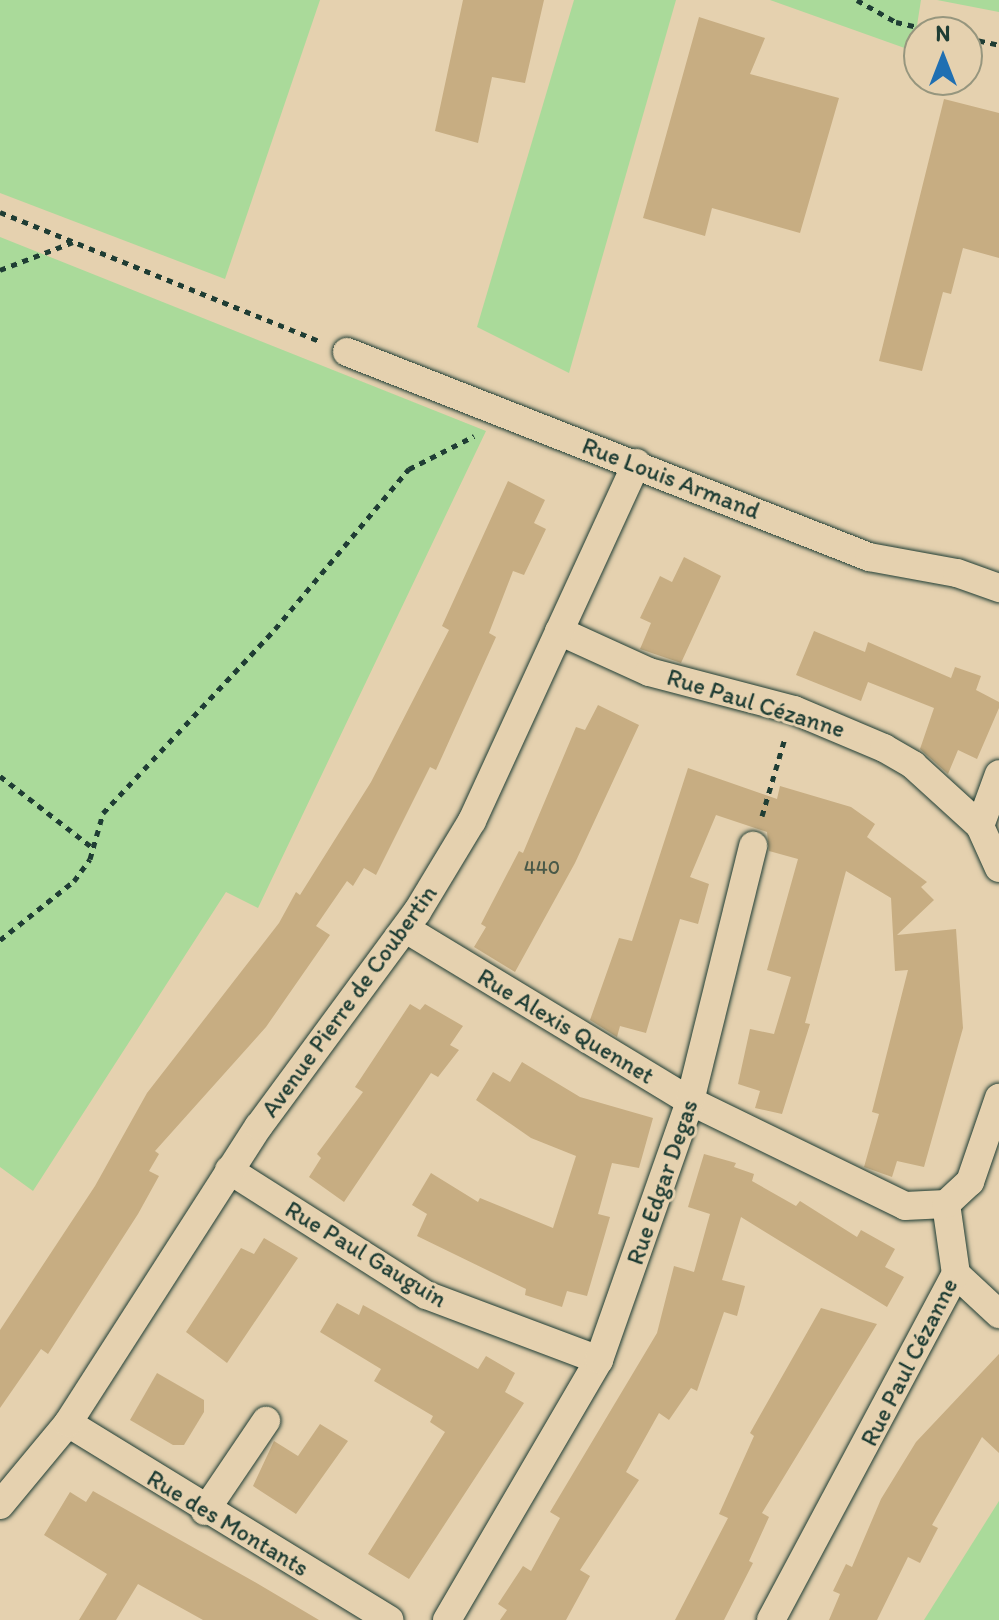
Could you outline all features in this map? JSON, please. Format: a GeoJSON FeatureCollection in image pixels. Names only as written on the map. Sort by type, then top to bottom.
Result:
{"type":"FeatureCollection","features":[{"type":"Feature","properties":{"kind":"street","name":"Rue Louis Armand"},"geometry":{"type":"LineString","coordinates":[[347,352],[637,463],[869,557],[957,573],[999,588]]}},
{"type":"Feature","properties":{"kind":"street","name":"Avenue Pierre de Coubertin"},"geometry":{"type":"LineString","coordinates":[[0,1505],[68,1423],[229,1170],[406,929],[472,821],[637,463]]}},
{"type":"Feature","properties":{"kind":"street","name":"Rue Paul Cézanne"},"geometry":{"type":"LineString","coordinates":[[559,631],[649,672],[794,710],[846,728],[913,765],[980,826],[999,868]]}},
{"type":"Feature","properties":{"kind":"street"},"geometry":{"type":"LineString","coordinates":[[980,826],[999,774]]}},
{"type":"Feature","properties":{"kind":"street","name":"Rue Edgar Degas"},"geometry":{"type":"LineString","coordinates":[[447,1620],[599,1360],[690,1101],[753,846]]}},
{"type":"Feature","properties":{"kind":"street","name":"Rue Alexis Quennet"},"geometry":{"type":"LineString","coordinates":[[406,929],[690,1101],[905,1206],[946,1204]]}},
{"type":"Feature","properties":{"kind":"street"},"geometry":{"type":"LineString","coordinates":[[946,1204],[970,1182],[999,1098]]}},
{"type":"Feature","properties":{"kind":"street","name":"Rue Paul Gauguin"},"geometry":{"type":"LineString","coordinates":[[229,1170],[426,1295],[599,1360]]}},
{"type":"Feature","properties":{"kind":"street","name":"Rue Paul Cézanne"},"geometry":{"type":"LineString","coordinates":[[771,1620],[956,1274],[946,1204]]}},
{"type":"Feature","properties":{"kind":"street"},"geometry":{"type":"LineString","coordinates":[[956,1274],[999,1314]]}},
{"type":"Feature","properties":{"kind":"street"},"geometry":{"type":"LineString","coordinates":[[205,1511],[266,1421]]}},
{"type":"Feature","properties":{"kind":"street","name":"Rue des Montants"},"geometry":{"type":"LineString","coordinates":[[68,1423],[205,1511],[389,1620]]}},
{"type":"Feature","properties":{"kind":"path"},"geometry":{"type":"LineString","coordinates":[[857,0],[903,24]]}},
{"type":"Feature","properties":{"kind":"path"},"geometry":{"type":"LineString","coordinates":[[0,212],[347,352]]}},
{"type":"Feature","properties":{"kind":"path"},"geometry":{"type":"LineString","coordinates":[[0,270],[74,242]]}},
{"type":"Feature","properties":{"kind":"path"},"geometry":{"type":"LineString","coordinates":[[0,940],[74,881],[93,848],[103,813],[275,629],[409,469],[490,428],[502,412]]}},
{"type":"Feature","properties":{"kind":"path"},"geometry":{"type":"LineString","coordinates":[[753,846],[794,710]]}},
{"type":"Feature","properties":{"kind":"path"},"geometry":{"type":"LineString","coordinates":[[0,776],[93,848]]}},
{"type":"Feature","properties":{"kind":"green space"},"geometry":{"type":"Polygon","coordinates":[[[0,0],[320,0],[225,279],[0,193],[0,0]]]}},
{"type":"Feature","properties":{"kind":"green space"},"geometry":{"type":"Polygon","coordinates":[[[574,0],[676,0],[569,373],[477,327],[574,0]]]}},
{"type":"Feature","properties":{"kind":"green space"},"geometry":{"type":"Polygon","coordinates":[[[770,0],[921,0],[918,16],[903,16],[903,47],[770,0]]]}},
{"type":"Feature","properties":{"kind":"green space"},"geometry":{"type":"Polygon","coordinates":[[[937,0],[999,0],[999,12],[937,0]]]}},
{"type":"Feature","properties":{"kind":"green space"},"geometry":{"type":"Polygon","coordinates":[[[0,237],[486,431],[258,908],[226,892],[33,1191],[0,1167],[0,237]]]}},
{"type":"Feature","properties":{"kind":"green space"},"geometry":{"type":"Polygon","coordinates":[[[999,1501],[999,1620],[924,1620],[999,1501]]]}},
{"type":"Feature","properties":{"kind":"building"},"geometry":{"type":"Polygon","coordinates":[[[463,0],[544,0],[525,83],[492,77],[478,143],[435,131],[463,0]]]}},
{"type":"Feature","properties":{"kind":"building"},"geometry":{"type":"Polygon","coordinates":[[[699,17],[765,38],[750,74],[839,98],[800,233],[712,208],[705,236],[643,218],[699,17]]]}},
{"type":"Feature","properties":{"kind":"building"},"geometry":{"type":"Polygon","coordinates":[[[944,99],[999,113],[999,258],[963,248],[951,294],[943,292],[922,371],[879,361],[944,99]]]}},
{"type":"Feature","properties":{"kind":"building"},"geometry":{"type":"Polygon","coordinates":[[[508,481],[545,500],[534,523],[546,529],[524,575],[513,571],[489,633],[496,637],[436,770],[430,767],[376,875],[364,868],[353,886],[347,881],[316,926],[330,935],[266,1027],[155,1151],[159,1154],[149,1171],[159,1176],[138,1214],[48,1354],[41,1349],[0,1408],[0,1330],[95,1186],[147,1093],[279,923],[296,892],[300,895],[371,782],[449,630],[442,626],[508,481]]]}},
{"type":"Feature","properties":{"kind":"building"},"geometry":{"type":"Polygon","coordinates":[[[684,557],[721,576],[681,663],[640,649],[651,623],[640,618],[660,576],[672,582],[684,557]]]}},
{"type":"Feature","properties":{"kind":"building"},"geometry":{"type":"Polygon","coordinates":[[[814,631],[865,652],[868,642],[951,678],[955,667],[981,676],[976,690],[999,702],[999,708],[977,759],[958,750],[948,774],[920,749],[934,708],[868,682],[861,701],[796,675],[814,631]]]}},
{"type":"Feature","properties":{"kind":"building"},"geometry":{"type":"Polygon","coordinates":[[[598,705],[639,725],[575,863],[515,972],[474,947],[486,927],[481,924],[519,851],[523,853],[576,727],[585,730],[598,705]]]}},
{"type":"Feature","properties":{"kind":"building"},"geometry":{"type":"Polygon","coordinates":[[[688,768],[777,799],[780,786],[851,807],[875,824],[867,837],[927,882],[921,887],[934,900],[897,935],[956,929],[963,1028],[924,1167],[897,1161],[892,1177],[864,1167],[879,1114],[872,1112],[908,970],[895,971],[891,898],[846,871],[805,1023],[810,1024],[782,1114],[755,1108],[760,1091],[738,1084],[750,1029],[774,1034],[791,977],[767,970],[798,859],[769,851],[767,832],[716,815],[690,877],[709,884],[698,924],[680,919],[646,1033],[620,1026],[617,1037],[590,1020],[619,938],[632,941],[688,768]]]}},
{"type":"Feature","properties":{"kind":"building"},"geometry":{"type":"Polygon","coordinates":[[[410,1004],[420,1010],[425,1004],[463,1026],[450,1045],[459,1050],[438,1077],[431,1073],[344,1202],[309,1177],[321,1158],[317,1154],[363,1092],[355,1087],[410,1004]]]}},
{"type":"Feature","properties":{"kind":"building"},"geometry":{"type":"Polygon","coordinates":[[[522,1062],[580,1097],[653,1118],[639,1168],[612,1163],[598,1214],[610,1217],[587,1296],[567,1291],[562,1307],[525,1295],[526,1289],[417,1236],[427,1214],[412,1205],[431,1173],[478,1202],[480,1198],[553,1228],[576,1156],[531,1138],[476,1100],[493,1072],[510,1082],[522,1062]]]}},
{"type":"Feature","properties":{"kind":"building"},"geometry":{"type":"Polygon","coordinates":[[[704,1154],[736,1163],[734,1167],[754,1174],[752,1181],[796,1206],[800,1201],[857,1237],[861,1230],[895,1249],[885,1267],[904,1277],[887,1307],[741,1217],[722,1280],[745,1286],[737,1316],[724,1312],[697,1391],[691,1388],[669,1420],[659,1413],[626,1472],[639,1480],[580,1570],[590,1576],[566,1620],[500,1620],[507,1610],[498,1604],[523,1566],[531,1571],[560,1518],[550,1512],[657,1333],[674,1266],[694,1272],[710,1214],[688,1207],[704,1154]]]}},
{"type":"Feature","properties":{"kind":"building"},"geometry":{"type":"Polygon","coordinates":[[[264,1238],[298,1258],[227,1363],[186,1332],[241,1248],[254,1254],[264,1238]]]}},
{"type":"Feature","properties":{"kind":"building"},"geometry":{"type":"Polygon","coordinates":[[[337,1303],[359,1315],[363,1305],[478,1369],[486,1356],[515,1373],[505,1392],[524,1403],[409,1579],[368,1554],[445,1432],[430,1422],[433,1416],[374,1381],[381,1369],[320,1332],[337,1303]]]}},
{"type":"Feature","properties":{"kind":"building"},"geometry":{"type":"Polygon","coordinates":[[[821,1308],[877,1324],[762,1513],[769,1517],[749,1561],[753,1563],[724,1620],[675,1620],[728,1518],[719,1514],[754,1436],[750,1433],[821,1308]]]}},
{"type":"Feature","properties":{"kind":"building"},"geometry":{"type":"Polygon","coordinates":[[[999,1354],[999,1453],[982,1437],[932,1525],[938,1528],[920,1563],[908,1557],[877,1620],[829,1620],[840,1594],[833,1591],[846,1564],[852,1567],[881,1499],[916,1442],[999,1354]]]}},
{"type":"Feature","properties":{"kind":"building"},"geometry":{"type":"Polygon","coordinates":[[[157,1373],[204,1400],[204,1412],[184,1445],[173,1445],[130,1420],[157,1373]]]}},
{"type":"Feature","properties":{"kind":"building"},"geometry":{"type":"Polygon","coordinates":[[[320,1424],[348,1441],[296,1514],[253,1486],[274,1441],[298,1456],[320,1424]]]}},
{"type":"Feature","properties":{"kind":"building"},"geometry":{"type":"Polygon","coordinates":[[[93,1491],[319,1620],[203,1620],[138,1584],[116,1620],[79,1620],[107,1574],[44,1535],[70,1492],[86,1502],[93,1491]]]}}]}
